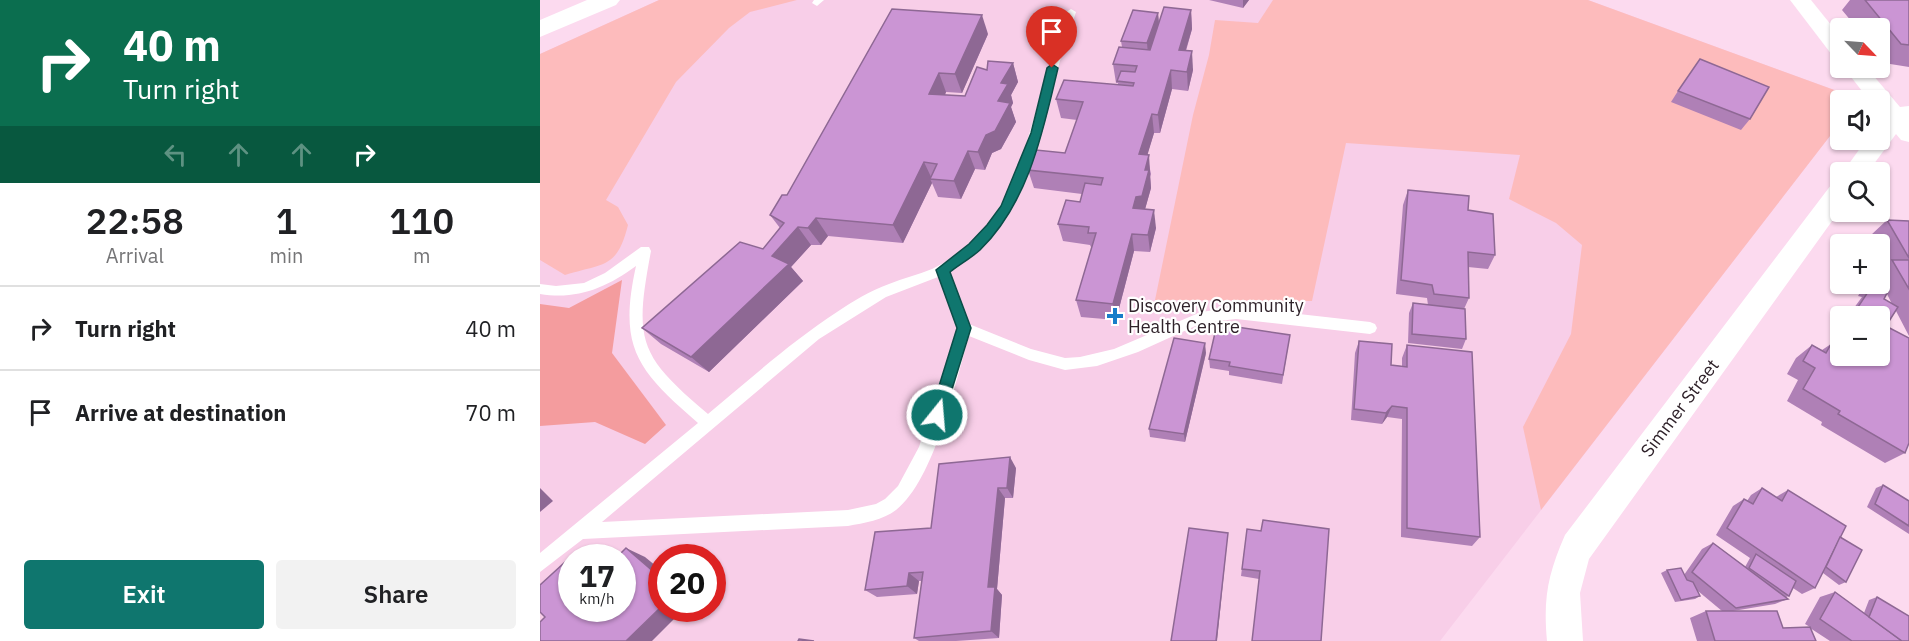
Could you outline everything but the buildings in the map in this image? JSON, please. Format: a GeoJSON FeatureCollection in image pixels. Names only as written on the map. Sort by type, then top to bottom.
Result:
{"type":"FeatureCollection","features":[{"type":"Feature","properties":{"kind":"street"},"geometry":{"type":"LineString","coordinates":[[540,29],[608,0]]}},
{"type":"Feature","properties":{"kind":"street"},"geometry":{"type":"LineString","coordinates":[[1800,0],[1830,38]]}},
{"type":"Feature","properties":{"kind":"street"},"geometry":{"type":"LineString","coordinates":[[1864,78],[1905,122],[1890,132]]}},
{"type":"Feature","properties":{"kind":"street","name":"Simmer Street"},"geometry":{"type":"LineString","coordinates":[[1565,641],[1561,606],[1564,576],[1577,547],[1830,205]]}},
{"type":"Feature","properties":{"kind":"lane"},"geometry":{"type":"LineString","coordinates":[[540,564],[814,335],[860,303],[894,287],[942,270],[974,248],[992,229],[1006,208],[1022,174],[1037,133],[1051,72],[1071,12]]}},
{"type":"Feature","properties":{"kind":"lane"},"geometry":{"type":"LineString","coordinates":[[540,289],[560,291],[595,286],[620,273],[645,251],[636,318],[638,339],[646,357],[677,396],[708,423]]}},
{"type":"Feature","properties":{"kind":"lane"},"geometry":{"type":"LineString","coordinates":[[579,531],[848,518],[872,513],[892,503],[910,483],[924,458],[964,328],[942,270]]}},
{"type":"Feature","properties":{"kind":"lane"},"geometry":{"type":"LineString","coordinates":[[964,328],[1063,364],[1092,361],[1201,318],[1218,314],[1370,328]]}},
{"type":"Feature","properties":{"kind":"shaded area","name":"Discovery Community Health Centre"},"geometry":{"type":"Polygon","coordinates":[[[659,0],[1588,0],[1834,90],[1830,90],[1830,136],[1440,641],[540,641],[540,54],[659,0]]]}},
{"type":"Feature","properties":{"kind":"shaded area"},"geometry":{"type":"Polygon","coordinates":[[[659,0],[797,0],[750,12],[729,28],[676,82],[606,200],[618,207],[628,225],[619,250],[614,257],[599,266],[565,275],[540,260],[540,54],[659,0]]]}},
{"type":"Feature","properties":{"kind":"shaded area"},"geometry":{"type":"Polygon","coordinates":[[[1273,0],[1588,0],[1834,90],[1830,90],[1830,136],[1541,510],[1523,427],[1571,334],[1582,245],[1556,223],[1509,199],[1520,155],[1346,143],[1312,301],[1155,300],[1215,20],[1258,23],[1273,0]]]}},
{"type":"Feature","properties":{"kind":"shaded area"},"geometry":{"type":"Polygon","coordinates":[[[622,280],[612,353],[666,425],[645,444],[595,422],[540,426],[540,304],[569,308],[622,280]]]}},
{"type":"Feature","properties":{"kind":"place","name":"Discovery Community Health Centre"},"geometry":{"type":"Point","coordinates":[1115,316]}},
{"type":"Feature","properties":{"kind":"route"},"geometry":{"type":"LineString","coordinates":[[937,415],[964,328],[942,270],[974,248],[992,229],[1006,208],[1037,133],[1052,68]]}}]}
